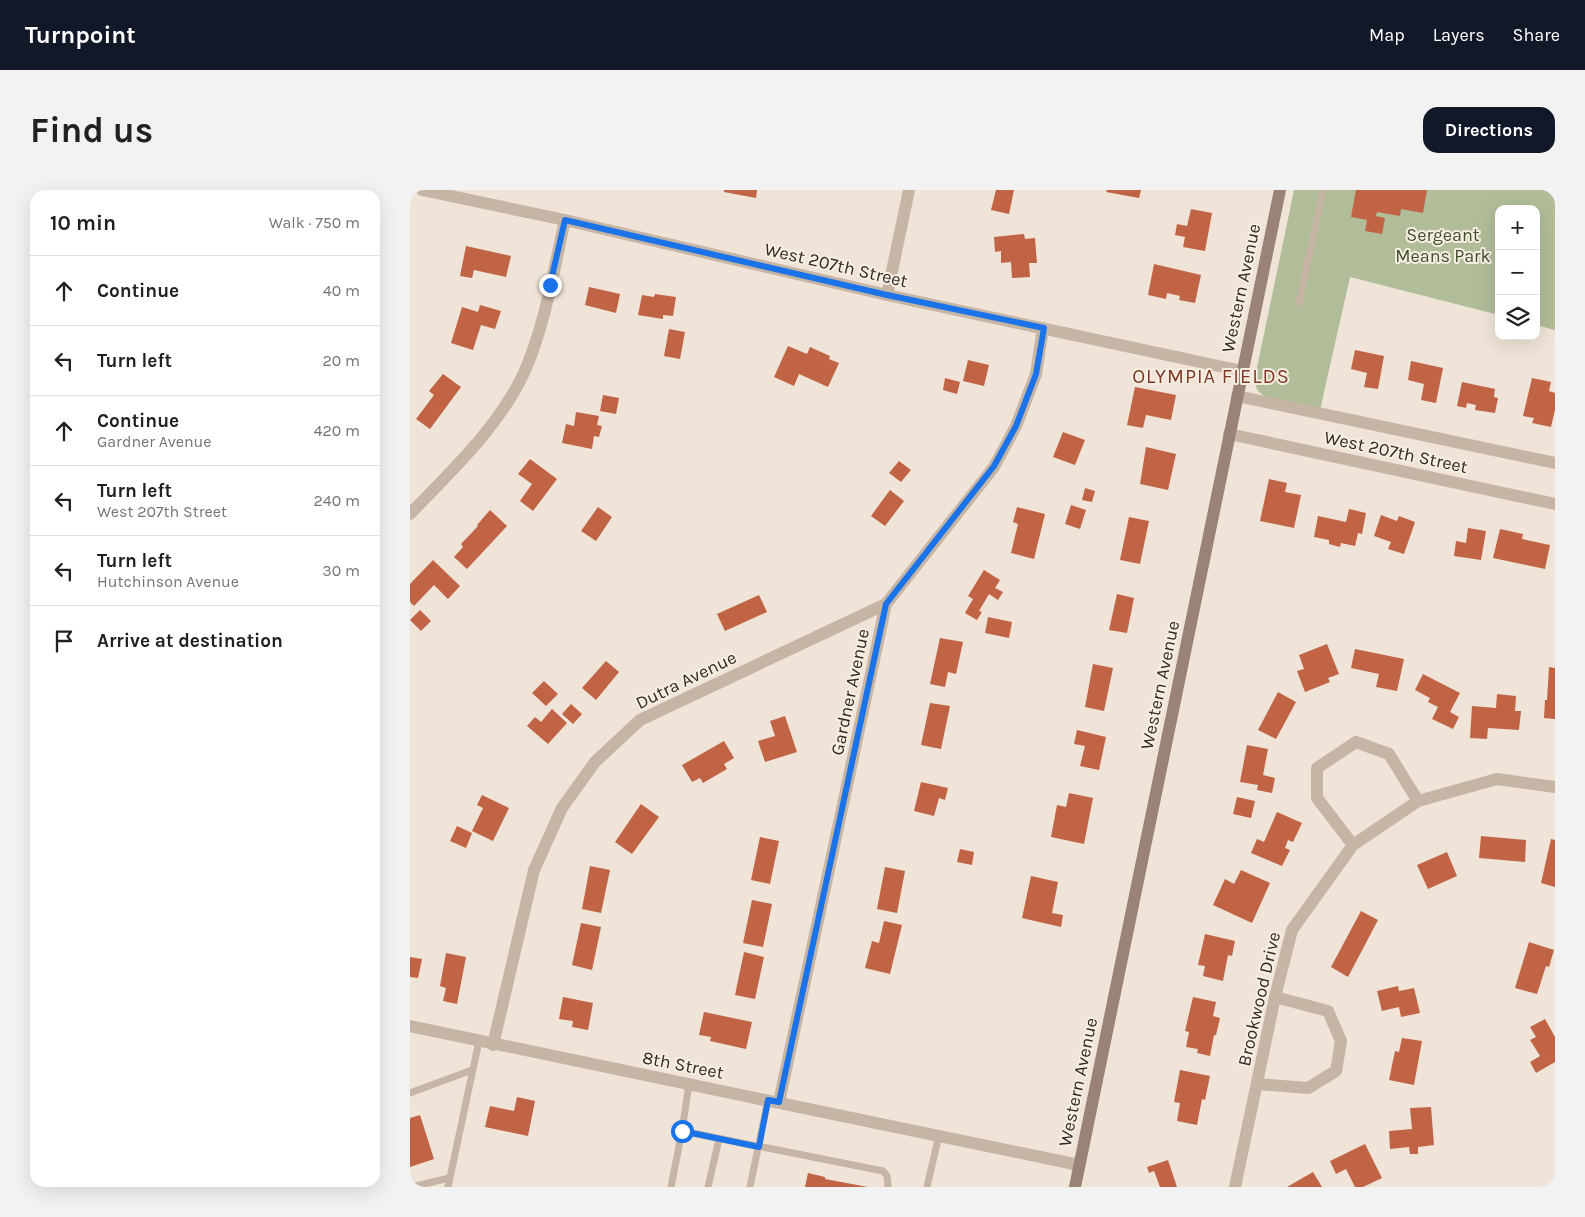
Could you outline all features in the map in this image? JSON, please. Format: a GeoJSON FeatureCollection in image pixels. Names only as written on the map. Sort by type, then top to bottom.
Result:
{"type":"FeatureCollection","features":[{"type":"Feature","properties":{"kind":"main road","name":"Western Avenue"},"geometry":{"type":"LineString","coordinates":[[1075,1187],[1280,190]]}},
{"type":"Feature","properties":{"kind":"street","name":"West 207th Street"},"geometry":{"type":"LineString","coordinates":[[422,190],[565,220],[887,295],[1242,371]]}},
{"type":"Feature","properties":{"kind":"street"},"geometry":{"type":"LineString","coordinates":[[887,295],[909,190]]}},
{"type":"Feature","properties":{"kind":"street"},"geometry":{"type":"LineString","coordinates":[[410,514],[463,459],[499,416],[522,376],[533,350],[565,220]]}},
{"type":"Feature","properties":{"kind":"street","name":"Gardner Avenue"},"geometry":{"type":"LineString","coordinates":[[774,1101],[886,604],[994,466],[1016,426],[1036,374],[1044,328]]}},
{"type":"Feature","properties":{"kind":"street","name":"West 207th Street"},"geometry":{"type":"LineString","coordinates":[[1237,396],[1555,464]]}},
{"type":"Feature","properties":{"kind":"street","name":"West 207th Street"},"geometry":{"type":"LineString","coordinates":[[1229,434],[1555,504]]}},
{"type":"Feature","properties":{"kind":"street","name":"Dutra Avenue"},"geometry":{"type":"LineString","coordinates":[[493,1045],[534,870],[562,808],[595,762],[640,720],[886,604]]}},
{"type":"Feature","properties":{"kind":"street"},"geometry":{"type":"LineString","coordinates":[[1353,845],[1317,798],[1317,768],[1356,742],[1389,754],[1418,801]]}},
{"type":"Feature","properties":{"kind":"street","name":"Brookwood Drive"},"geometry":{"type":"LineString","coordinates":[[1235,1187],[1275,997],[1292,930],[1353,845],[1418,801],[1497,778],[1555,787]]}},
{"type":"Feature","properties":{"kind":"street"},"geometry":{"type":"LineString","coordinates":[[1258,1084],[1308,1088],[1336,1072],[1340,1041],[1328,1011],[1275,997]]}},
{"type":"Feature","properties":{"kind":"street","name":"8th Street"},"geometry":{"type":"LineString","coordinates":[[410,1026],[493,1045],[774,1101],[1079,1165]]}},
{"type":"Feature","properties":{"kind":"lane"},"geometry":{"type":"LineString","coordinates":[[1299,302],[1323,190]]}},
{"type":"Feature","properties":{"kind":"lane"},"geometry":{"type":"LineString","coordinates":[[448,1187],[479,1041]]}},
{"type":"Feature","properties":{"kind":"lane"},"geometry":{"type":"LineString","coordinates":[[410,1093],[472,1070]]}},
{"type":"Feature","properties":{"kind":"lane"},"geometry":{"type":"LineString","coordinates":[[671,1187],[689,1084]]}},
{"type":"Feature","properties":{"kind":"lane"},"geometry":{"type":"LineString","coordinates":[[750,1187],[759,1147],[774,1101]]}},
{"type":"Feature","properties":{"kind":"lane"},"geometry":{"type":"LineString","coordinates":[[682,1131],[883,1171],[887,1176],[888,1187]]}},
{"type":"Feature","properties":{"kind":"lane"},"geometry":{"type":"LineString","coordinates":[[927,1187],[944,1136]]}},
{"type":"Feature","properties":{"kind":"lane"},"geometry":{"type":"LineString","coordinates":[[708,1187],[719,1139]]}},
{"type":"Feature","properties":{"kind":"lane"},"geometry":{"type":"LineString","coordinates":[[412,1187],[449,1178]]}},
{"type":"Feature","properties":{"kind":"green space","name":"Sergeant Means Park"},"geometry":{"type":"Polygon","coordinates":[[[1294,190],[1555,190],[1555,330],[1540,326],[1540,205],[1495,205],[1495,314],[1350,277],[1320,410],[1267,398],[1258,391],[1254,382],[1294,190]]]}},
{"type":"Feature","properties":{"kind":"building"},"geometry":{"type":"Polygon","coordinates":[[[724,190],[757,190],[756,198],[724,192],[724,190]]]}},
{"type":"Feature","properties":{"kind":"building"},"geometry":{"type":"Polygon","coordinates":[[[996,190],[1014,190],[1009,214],[991,210],[996,190]]]}},
{"type":"Feature","properties":{"kind":"building"},"geometry":{"type":"Polygon","coordinates":[[[1107,190],[1141,190],[1139,198],[1106,192],[1107,190]]]}},
{"type":"Feature","properties":{"kind":"building"},"geometry":{"type":"Polygon","coordinates":[[[1356,190],[1427,190],[1423,213],[1401,209],[1400,216],[1377,212],[1376,216],[1385,218],[1382,234],[1365,231],[1367,220],[1351,217],[1356,190]]]}},
{"type":"Feature","properties":{"kind":"building"},"geometry":{"type":"Polygon","coordinates":[[[1191,209],[1212,213],[1205,251],[1183,247],[1185,237],[1175,235],[1177,224],[1187,226],[1191,209]]]}},
{"type":"Feature","properties":{"kind":"building"},"geometry":{"type":"Polygon","coordinates":[[[1024,234],[1025,239],[1035,238],[1037,263],[1029,263],[1030,277],[1012,278],[1011,262],[1001,263],[1001,251],[995,252],[994,237],[1024,234]]]}},
{"type":"Feature","properties":{"kind":"building"},"geometry":{"type":"Polygon","coordinates":[[[466,246],[511,256],[506,277],[474,270],[472,278],[460,276],[466,246]]]}},
{"type":"Feature","properties":{"kind":"building"},"geometry":{"type":"Polygon","coordinates":[[[1154,264],[1201,275],[1195,303],[1179,300],[1180,296],[1167,293],[1166,299],[1148,295],[1154,264]]]}},
{"type":"Feature","properties":{"kind":"building"},"geometry":{"type":"Polygon","coordinates":[[[589,287],[620,294],[616,313],[585,305],[589,287]]]}},
{"type":"Feature","properties":{"kind":"building"},"geometry":{"type":"Polygon","coordinates":[[[655,294],[676,297],[673,316],[663,315],[663,319],[638,315],[642,295],[654,297],[655,294]]]}},
{"type":"Feature","properties":{"kind":"building"},"geometry":{"type":"Polygon","coordinates":[[[480,305],[501,311],[495,329],[481,325],[473,350],[451,343],[462,307],[478,312],[480,305]]]}},
{"type":"Feature","properties":{"kind":"building"},"geometry":{"type":"Polygon","coordinates":[[[669,329],[685,332],[680,359],[664,356],[669,329]]]}},
{"type":"Feature","properties":{"kind":"building"},"geometry":{"type":"Polygon","coordinates":[[[788,346],[807,354],[810,347],[830,356],[829,359],[839,363],[828,387],[799,374],[794,386],[774,377],[788,346]]]}},
{"type":"Feature","properties":{"kind":"building"},"geometry":{"type":"Polygon","coordinates":[[[1355,350],[1384,356],[1378,389],[1364,387],[1367,373],[1351,369],[1355,350]]]}},
{"type":"Feature","properties":{"kind":"building"},"geometry":{"type":"Polygon","coordinates":[[[968,360],[989,365],[984,386],[963,381],[968,360]]]}},
{"type":"Feature","properties":{"kind":"building"},"geometry":{"type":"Polygon","coordinates":[[[1411,361],[1443,368],[1436,403],[1421,400],[1424,384],[1408,380],[1411,361]]]}},
{"type":"Feature","properties":{"kind":"building"},"geometry":{"type":"Polygon","coordinates":[[[443,374],[461,387],[430,429],[416,419],[434,395],[429,391],[443,374]]]}},
{"type":"Feature","properties":{"kind":"building"},"geometry":{"type":"Polygon","coordinates":[[[945,378],[960,382],[957,394],[943,390],[945,378]]]}},
{"type":"Feature","properties":{"kind":"building"},"geometry":{"type":"Polygon","coordinates":[[[1532,378],[1551,382],[1549,391],[1555,393],[1555,410],[1551,427],[1532,423],[1534,418],[1523,416],[1532,378]]]}},
{"type":"Feature","properties":{"kind":"building"},"geometry":{"type":"Polygon","coordinates":[[[1462,382],[1495,389],[1494,397],[1498,398],[1495,413],[1475,410],[1476,405],[1467,403],[1466,408],[1457,406],[1462,382]]]}},
{"type":"Feature","properties":{"kind":"building"},"geometry":{"type":"Polygon","coordinates":[[[1135,387],[1176,395],[1171,420],[1146,415],[1143,428],[1127,425],[1135,387]]]}},
{"type":"Feature","properties":{"kind":"building"},"geometry":{"type":"Polygon","coordinates":[[[603,395],[619,398],[616,414],[600,411],[603,395]]]}},
{"type":"Feature","properties":{"kind":"building"},"geometry":{"type":"Polygon","coordinates":[[[576,412],[599,416],[597,425],[602,426],[599,437],[594,436],[592,449],[562,443],[566,424],[574,426],[576,412]]]}},
{"type":"Feature","properties":{"kind":"building"},"geometry":{"type":"Polygon","coordinates":[[[1063,432],[1085,440],[1075,465],[1053,457],[1063,432]]]}},
{"type":"Feature","properties":{"kind":"building"},"geometry":{"type":"Polygon","coordinates":[[[1146,447],[1176,454],[1168,490],[1140,484],[1146,447]]]}},
{"type":"Feature","properties":{"kind":"building"},"geometry":{"type":"Polygon","coordinates":[[[530,459],[557,479],[533,511],[520,501],[532,484],[518,474],[530,459]]]}},
{"type":"Feature","properties":{"kind":"building"},"geometry":{"type":"Polygon","coordinates":[[[899,461],[911,470],[901,482],[889,473],[899,461]]]}},
{"type":"Feature","properties":{"kind":"building"},"geometry":{"type":"Polygon","coordinates":[[[1269,479],[1287,483],[1285,492],[1301,495],[1294,528],[1260,521],[1269,479]]]}},
{"type":"Feature","properties":{"kind":"building"},"geometry":{"type":"Polygon","coordinates":[[[1085,488],[1095,491],[1092,502],[1082,500],[1085,488]]]}},
{"type":"Feature","properties":{"kind":"building"},"geometry":{"type":"Polygon","coordinates":[[[890,490],[904,501],[885,526],[871,516],[890,490]]]}},
{"type":"Feature","properties":{"kind":"building"},"geometry":{"type":"Polygon","coordinates":[[[1071,505],[1086,510],[1080,529],[1065,524],[1071,505]]]}},
{"type":"Feature","properties":{"kind":"building"},"geometry":{"type":"Polygon","coordinates":[[[598,507],[612,517],[596,541],[581,531],[598,507]]]}},
{"type":"Feature","properties":{"kind":"building"},"geometry":{"type":"Polygon","coordinates":[[[1017,507],[1045,514],[1034,559],[1011,553],[1018,524],[1013,522],[1017,507]]]}},
{"type":"Feature","properties":{"kind":"building"},"geometry":{"type":"Polygon","coordinates":[[[1349,509],[1366,513],[1362,534],[1358,533],[1355,546],[1341,543],[1340,547],[1329,544],[1329,540],[1314,537],[1318,516],[1346,522],[1349,509]]]}},
{"type":"Feature","properties":{"kind":"building"},"geometry":{"type":"Polygon","coordinates":[[[490,510],[507,526],[467,569],[454,557],[463,547],[461,544],[490,510]]]}},
{"type":"Feature","properties":{"kind":"building"},"geometry":{"type":"Polygon","coordinates":[[[1381,515],[1397,521],[1399,516],[1415,522],[1404,554],[1388,549],[1391,542],[1374,536],[1381,515]]]}},
{"type":"Feature","properties":{"kind":"building"},"geometry":{"type":"Polygon","coordinates":[[[1129,517],[1149,521],[1140,564],[1120,560],[1129,517]]]}},
{"type":"Feature","properties":{"kind":"building"},"geometry":{"type":"Polygon","coordinates":[[[1468,528],[1486,531],[1481,560],[1454,556],[1456,541],[1466,543],[1468,528]]]}},
{"type":"Feature","properties":{"kind":"building"},"geometry":{"type":"Polygon","coordinates":[[[1500,529],[1523,534],[1522,539],[1550,545],[1545,569],[1493,558],[1500,529]]]}},
{"type":"Feature","properties":{"kind":"building"},"geometry":{"type":"Polygon","coordinates":[[[433,560],[460,586],[448,599],[434,585],[414,606],[410,602],[410,584],[433,560]]]}},
{"type":"Feature","properties":{"kind":"building"},"geometry":{"type":"Polygon","coordinates":[[[984,570],[1000,580],[995,588],[1003,592],[998,600],[989,594],[979,611],[982,612],[977,620],[965,613],[973,599],[968,596],[984,570]]]}},
{"type":"Feature","properties":{"kind":"building"},"geometry":{"type":"Polygon","coordinates":[[[1117,594],[1134,598],[1127,633],[1109,630],[1117,594]]]}},
{"type":"Feature","properties":{"kind":"building"},"geometry":{"type":"Polygon","coordinates":[[[759,595],[767,612],[725,631],[717,614],[759,595]]]}},
{"type":"Feature","properties":{"kind":"building"},"geometry":{"type":"Polygon","coordinates":[[[420,610],[431,621],[421,631],[410,620],[420,610]]]}},
{"type":"Feature","properties":{"kind":"building"},"geometry":{"type":"Polygon","coordinates":[[[988,617],[1012,622],[1009,638],[985,633],[988,617]]]}},
{"type":"Feature","properties":{"kind":"building"},"geometry":{"type":"Polygon","coordinates":[[[940,638],[963,642],[956,674],[948,672],[945,687],[930,684],[940,638]]]}},
{"type":"Feature","properties":{"kind":"building"},"geometry":{"type":"Polygon","coordinates":[[[1327,644],[1339,674],[1328,678],[1330,682],[1305,692],[1297,671],[1304,669],[1299,655],[1327,644]]]}},
{"type":"Feature","properties":{"kind":"building"},"geometry":{"type":"Polygon","coordinates":[[[1355,649],[1404,659],[1397,691],[1376,687],[1379,674],[1351,668],[1355,649]]]}},
{"type":"Feature","properties":{"kind":"building"},"geometry":{"type":"Polygon","coordinates":[[[606,661],[619,672],[596,700],[582,688],[606,661]]]}},
{"type":"Feature","properties":{"kind":"building"},"geometry":{"type":"Polygon","coordinates":[[[1093,664],[1113,668],[1104,711],[1085,707],[1093,664]]]}},
{"type":"Feature","properties":{"kind":"building"},"geometry":{"type":"Polygon","coordinates":[[[1549,667],[1555,668],[1555,719],[1544,718],[1549,667]]]}},
{"type":"Feature","properties":{"kind":"building"},"geometry":{"type":"Polygon","coordinates":[[[1423,674],[1460,693],[1450,712],[1459,717],[1453,729],[1432,719],[1438,707],[1428,702],[1430,698],[1415,690],[1423,674]]]}},
{"type":"Feature","properties":{"kind":"building"},"geometry":{"type":"Polygon","coordinates":[[[544,681],[558,694],[546,706],[532,693],[544,681]]]}},
{"type":"Feature","properties":{"kind":"building"},"geometry":{"type":"Polygon","coordinates":[[[1278,692],[1296,702],[1276,739],[1258,730],[1278,692]]]}},
{"type":"Feature","properties":{"kind":"building"},"geometry":{"type":"Polygon","coordinates":[[[1497,694],[1516,696],[1515,711],[1521,711],[1519,730],[1488,728],[1487,739],[1470,738],[1472,706],[1496,708],[1497,694]]]}},
{"type":"Feature","properties":{"kind":"building"},"geometry":{"type":"Polygon","coordinates":[[[930,703],[950,706],[941,749],[921,745],[930,703]]]}},
{"type":"Feature","properties":{"kind":"building"},"geometry":{"type":"Polygon","coordinates":[[[571,704],[582,714],[573,724],[562,714],[571,704]]]}},
{"type":"Feature","properties":{"kind":"building"},"geometry":{"type":"Polygon","coordinates":[[[552,709],[567,723],[548,744],[527,726],[535,717],[541,722],[552,709]]]}},
{"type":"Feature","properties":{"kind":"building"},"geometry":{"type":"Polygon","coordinates":[[[785,716],[797,752],[765,762],[758,741],[775,736],[770,721],[785,716]]]}},
{"type":"Feature","properties":{"kind":"building"},"geometry":{"type":"Polygon","coordinates":[[[1077,730],[1106,737],[1099,770],[1080,766],[1085,746],[1074,744],[1077,730]]]}},
{"type":"Feature","properties":{"kind":"building"},"geometry":{"type":"Polygon","coordinates":[[[724,741],[734,758],[724,764],[727,769],[703,783],[700,778],[692,782],[682,765],[724,741]]]}},
{"type":"Feature","properties":{"kind":"building"},"geometry":{"type":"Polygon","coordinates":[[[1247,745],[1268,749],[1263,775],[1275,778],[1272,793],[1257,790],[1258,785],[1240,782],[1247,745]]]}},
{"type":"Feature","properties":{"kind":"building"},"geometry":{"type":"Polygon","coordinates":[[[921,782],[948,788],[945,800],[939,798],[934,816],[914,811],[921,782]]]}},
{"type":"Feature","properties":{"kind":"building"},"geometry":{"type":"Polygon","coordinates":[[[1069,793],[1093,798],[1084,844],[1051,837],[1057,805],[1066,807],[1069,793]]]}},
{"type":"Feature","properties":{"kind":"building"},"geometry":{"type":"Polygon","coordinates":[[[482,795],[509,808],[493,841],[472,831],[483,808],[477,805],[482,795]]]}},
{"type":"Feature","properties":{"kind":"building"},"geometry":{"type":"Polygon","coordinates":[[[1237,797],[1255,801],[1251,818],[1233,814],[1237,797]]]}},
{"type":"Feature","properties":{"kind":"building"},"geometry":{"type":"Polygon","coordinates":[[[641,804],[659,817],[632,854],[615,842],[641,804]]]}},
{"type":"Feature","properties":{"kind":"building"},"geometry":{"type":"Polygon","coordinates":[[[1277,812],[1302,823],[1293,842],[1288,840],[1285,848],[1290,850],[1282,866],[1251,853],[1257,839],[1264,842],[1277,812]]]}},
{"type":"Feature","properties":{"kind":"building"},"geometry":{"type":"Polygon","coordinates":[[[457,826],[472,833],[466,848],[450,841],[457,826]]]}},
{"type":"Feature","properties":{"kind":"building"},"geometry":{"type":"Polygon","coordinates":[[[1481,836],[1526,840],[1525,862],[1479,858],[1481,836]]]}},
{"type":"Feature","properties":{"kind":"building"},"geometry":{"type":"Polygon","coordinates":[[[760,837],[779,841],[770,884],[751,880],[760,837]]]}},
{"type":"Feature","properties":{"kind":"building"},"geometry":{"type":"Polygon","coordinates":[[[1551,839],[1555,840],[1555,887],[1541,883],[1551,839]]]}},
{"type":"Feature","properties":{"kind":"building"},"geometry":{"type":"Polygon","coordinates":[[[960,849],[974,852],[972,865],[957,862],[960,849]]]}},
{"type":"Feature","properties":{"kind":"building"},"geometry":{"type":"Polygon","coordinates":[[[1447,852],[1457,876],[1428,889],[1417,865],[1447,852]]]}},
{"type":"Feature","properties":{"kind":"building"},"geometry":{"type":"Polygon","coordinates":[[[590,866],[610,870],[601,913],[582,909],[590,866]]]}},
{"type":"Feature","properties":{"kind":"building"},"geometry":{"type":"Polygon","coordinates":[[[885,867],[905,871],[897,913],[877,909],[885,867]]]}},
{"type":"Feature","properties":{"kind":"building"},"geometry":{"type":"Polygon","coordinates":[[[1241,870],[1270,883],[1252,923],[1213,905],[1225,879],[1234,884],[1241,870]]]}},
{"type":"Feature","properties":{"kind":"building"},"geometry":{"type":"Polygon","coordinates":[[[1031,876],[1058,882],[1052,913],[1063,915],[1061,927],[1022,918],[1031,876]]]}},
{"type":"Feature","properties":{"kind":"building"},"geometry":{"type":"Polygon","coordinates":[[[752,900],[772,904],[763,947],[743,943],[752,900]]]}},
{"type":"Feature","properties":{"kind":"building"},"geometry":{"type":"Polygon","coordinates":[[[1361,911],[1378,920],[1348,977],[1331,967],[1361,911]]]}},
{"type":"Feature","properties":{"kind":"building"},"geometry":{"type":"Polygon","coordinates":[[[884,921],[902,925],[890,974],[865,968],[872,941],[879,943],[884,921]]]}},
{"type":"Feature","properties":{"kind":"building"},"geometry":{"type":"Polygon","coordinates":[[[581,923],[601,927],[592,970],[572,965],[581,923]]]}},
{"type":"Feature","properties":{"kind":"building"},"geometry":{"type":"Polygon","coordinates":[[[1205,934],[1235,941],[1232,956],[1228,955],[1223,981],[1203,976],[1205,966],[1198,965],[1205,934]]]}},
{"type":"Feature","properties":{"kind":"building"},"geometry":{"type":"Polygon","coordinates":[[[1529,942],[1554,950],[1549,967],[1546,966],[1537,994],[1515,988],[1529,942]]]}},
{"type":"Feature","properties":{"kind":"building"},"geometry":{"type":"Polygon","coordinates":[[[744,952],[764,957],[755,999],[735,995],[744,952]]]}},
{"type":"Feature","properties":{"kind":"building"},"geometry":{"type":"Polygon","coordinates":[[[446,953],[466,957],[457,1004],[443,1001],[446,988],[440,986],[446,953]]]}},
{"type":"Feature","properties":{"kind":"building"},"geometry":{"type":"Polygon","coordinates":[[[410,957],[422,959],[418,978],[410,977],[410,957]]]}},
{"type":"Feature","properties":{"kind":"building"},"geometry":{"type":"Polygon","coordinates":[[[1398,986],[1399,991],[1414,988],[1420,1013],[1401,1017],[1399,1007],[1382,1011],[1377,991],[1398,986]]]}},
{"type":"Feature","properties":{"kind":"building"},"geometry":{"type":"Polygon","coordinates":[[[563,997],[593,1003],[588,1030],[572,1027],[573,1021],[559,1019],[563,997]]]}},
{"type":"Feature","properties":{"kind":"building"},"geometry":{"type":"Polygon","coordinates":[[[1193,997],[1216,1002],[1213,1016],[1220,1018],[1210,1056],[1197,1053],[1198,1049],[1186,1047],[1189,1032],[1185,1031],[1193,997]]]}},
{"type":"Feature","properties":{"kind":"building"},"geometry":{"type":"Polygon","coordinates":[[[704,1012],[752,1022],[746,1049],[710,1041],[711,1037],[699,1035],[704,1012]]]}},
{"type":"Feature","properties":{"kind":"building"},"geometry":{"type":"Polygon","coordinates":[[[1545,1019],[1555,1037],[1555,1062],[1536,1073],[1530,1062],[1540,1056],[1530,1040],[1536,1037],[1530,1027],[1545,1019]]]}},
{"type":"Feature","properties":{"kind":"building"},"geometry":{"type":"Polygon","coordinates":[[[1402,1038],[1422,1041],[1414,1085],[1389,1080],[1395,1051],[1399,1052],[1402,1038]]]}},
{"type":"Feature","properties":{"kind":"building"},"geometry":{"type":"Polygon","coordinates":[[[1180,1070],[1210,1076],[1205,1100],[1202,1099],[1197,1125],[1177,1121],[1180,1103],[1174,1102],[1180,1070]]]}},
{"type":"Feature","properties":{"kind":"building"},"geometry":{"type":"Polygon","coordinates":[[[517,1097],[535,1101],[528,1136],[485,1127],[490,1106],[514,1111],[517,1097]]]}},
{"type":"Feature","properties":{"kind":"building"},"geometry":{"type":"Polygon","coordinates":[[[1431,1107],[1434,1145],[1418,1147],[1418,1154],[1410,1154],[1409,1147],[1390,1149],[1389,1131],[1412,1129],[1410,1108],[1431,1107]]]}},
{"type":"Feature","properties":{"kind":"building"},"geometry":{"type":"Polygon","coordinates":[[[420,1115],[434,1159],[410,1167],[410,1118],[420,1115]]]}},
{"type":"Feature","properties":{"kind":"building"},"geometry":{"type":"Polygon","coordinates":[[[1365,1144],[1382,1178],[1363,1187],[1355,1187],[1346,1169],[1336,1174],[1330,1161],[1365,1144]]]}},
{"type":"Feature","properties":{"kind":"building"},"geometry":{"type":"Polygon","coordinates":[[[1168,1160],[1177,1187],[1160,1187],[1154,1171],[1149,1173],[1147,1167],[1168,1160]]]}},
{"type":"Feature","properties":{"kind":"building"},"geometry":{"type":"Polygon","coordinates":[[[1313,1172],[1322,1187],[1287,1187],[1313,1172]]]}},
{"type":"Feature","properties":{"kind":"building"},"geometry":{"type":"Polygon","coordinates":[[[808,1173],[825,1177],[825,1179],[868,1187],[805,1187],[808,1173]]]}},
{"type":"Feature","properties":{"kind":"district","name":"OLYMPIA FIELDS"},"geometry":{"type":"Point","coordinates":[1211,376]}},
{"type":"Feature","properties":{"kind":"route"},"geometry":{"type":"LineString","coordinates":[[550,285],[565,220],[887,295],[1044,328],[1036,374],[1016,426],[994,466],[886,604],[779,1102],[768,1100],[759,1147],[682,1131]]}}]}
